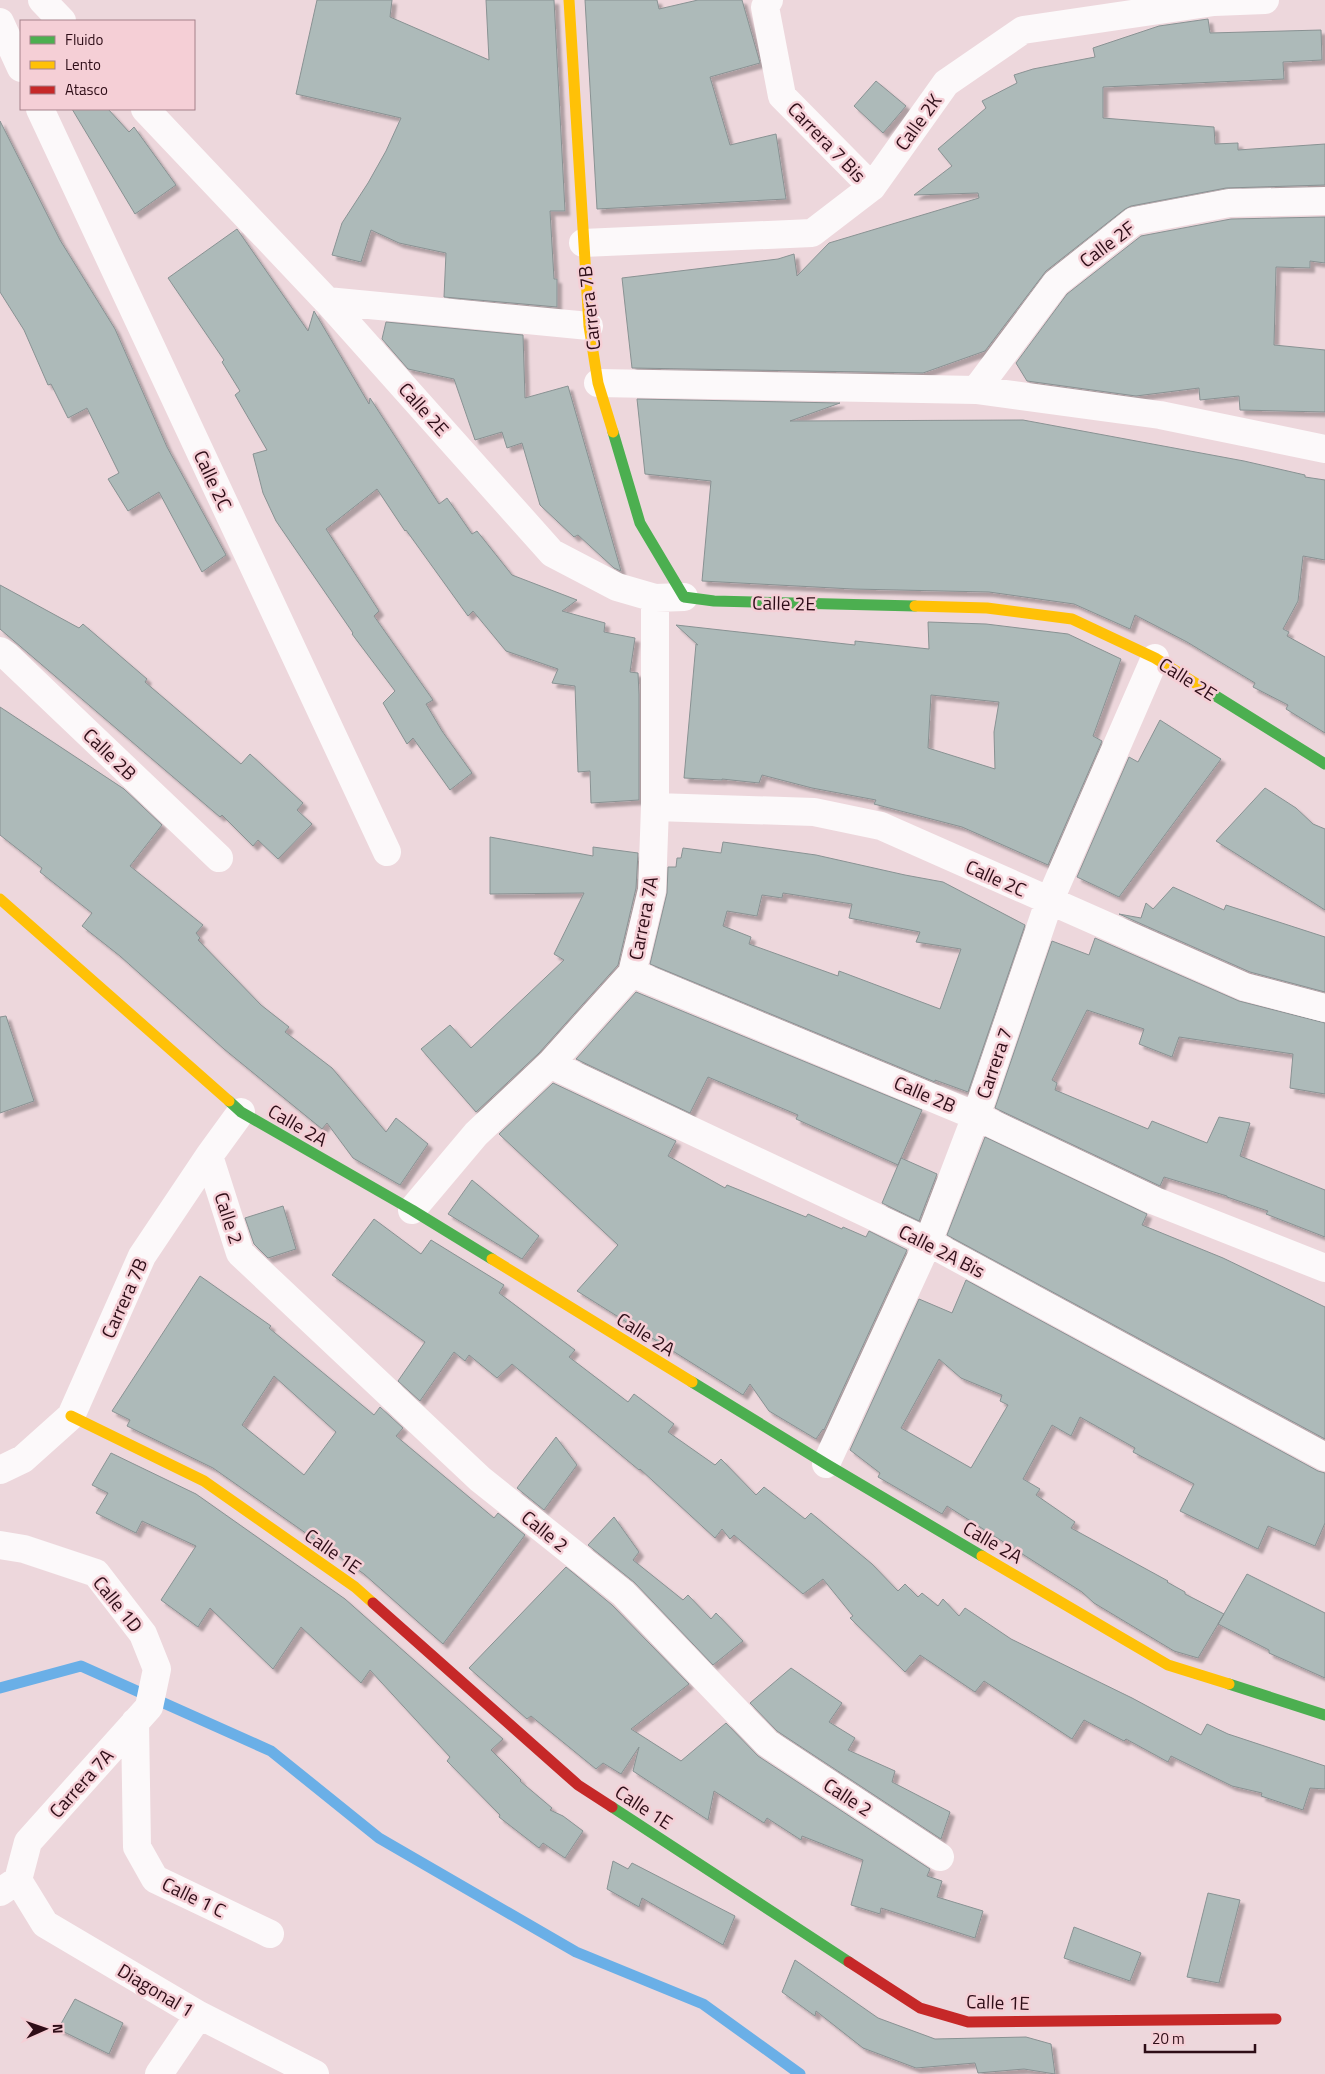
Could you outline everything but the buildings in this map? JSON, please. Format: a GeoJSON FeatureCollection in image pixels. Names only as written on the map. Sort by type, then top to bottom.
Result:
{"type":"FeatureCollection","features":[{"type":"Feature","properties":{"kind":"street"},"geometry":{"type":"LineString","coordinates":[[42,0],[61,20]]}},
{"type":"Feature","properties":{"kind":"street","name":"Carrera 7B"},"geometry":{"type":"LineString","coordinates":[[569,0],[589,326],[598,383],[640,523],[684,597]]}},
{"type":"Feature","properties":{"kind":"street","name":"Calle 2K"},"geometry":{"type":"LineString","coordinates":[[583,243],[812,233],[872,188],[946,82],[1023,30],[1214,1],[1265,0]]}},
{"type":"Feature","properties":{"kind":"street","name":"Carrera 7 Bis"},"geometry":{"type":"LineString","coordinates":[[767,4],[782,96],[872,188]]}},
{"type":"Feature","properties":{"kind":"street"},"geometry":{"type":"LineString","coordinates":[[0,22],[20,66]]}},
{"type":"Feature","properties":{"kind":"street","name":"Calle 2C"},"geometry":{"type":"LineString","coordinates":[[40,110],[386,852]]}},
{"type":"Feature","properties":{"kind":"street","name":"Calle 2E"},"geometry":{"type":"LineString","coordinates":[[146,110],[326,301],[552,553],[617,587],[655,598],[684,597],[714,601],[996,609],[1072,619],[1155,658],[1325,764]]}},
{"type":"Feature","properties":{"kind":"street","name":"Calle 2F"},"geometry":{"type":"LineString","coordinates":[[976,390],[1056,283],[1134,220],[1229,202],[1325,201]]}},
{"type":"Feature","properties":{"kind":"street"},"geometry":{"type":"LineString","coordinates":[[326,301],[589,326]]}},
{"type":"Feature","properties":{"kind":"street"},"geometry":{"type":"LineString","coordinates":[[598,383],[976,390],[1160,415],[1325,449]]}},
{"type":"Feature","properties":{"kind":"street","name":"Carrera 7A"},"geometry":{"type":"LineString","coordinates":[[412,1210],[476,1134],[550,1064],[632,972],[652,890],[655,807],[655,598]]}},
{"type":"Feature","properties":{"kind":"street","name":"Calle 2B"},"geometry":{"type":"LineString","coordinates":[[0,651],[219,858]]}},
{"type":"Feature","properties":{"kind":"street","name":"Carrera 7"},"geometry":{"type":"LineString","coordinates":[[826,1464],[928,1242],[976,1116],[1049,902],[1155,658]]}},
{"type":"Feature","properties":{"kind":"street","name":"Calle 2C"},"geometry":{"type":"LineString","coordinates":[[655,807],[814,812],[880,826],[1245,987],[1325,1008]]}},
{"type":"Feature","properties":{"kind":"street","name":"Calle 2A"},"geometry":{"type":"LineString","coordinates":[[0,899],[241,1112],[412,1210],[826,1464],[1168,1665],[1325,1715]]}},
{"type":"Feature","properties":{"kind":"street","name":"Calle 2B"},"geometry":{"type":"LineString","coordinates":[[632,972],[976,1116],[1155,1201],[1325,1268]]}},
{"type":"Feature","properties":{"kind":"street","name":"Calle 2A Bis"},"geometry":{"type":"LineString","coordinates":[[550,1064],[928,1242],[1325,1457]]}},
{"type":"Feature","properties":{"kind":"street","name":"Carrera 7B"},"geometry":{"type":"LineString","coordinates":[[0,1470],[23,1459],[71,1416],[142,1256],[241,1112]]}},
{"type":"Feature","properties":{"kind":"street","name":"Calle 2"},"geometry":{"type":"LineString","coordinates":[[209,1156],[240,1253],[480,1479],[623,1593],[767,1743],[940,1857]]}},
{"type":"Feature","properties":{"kind":"street","name":"Calle 1E"},"geometry":{"type":"LineString","coordinates":[[71,1416],[204,1481],[355,1588],[578,1785],[920,2008],[968,2022],[1276,2019]]}},
{"type":"Feature","properties":{"kind":"street","name":"Calle 1D"},"geometry":{"type":"LineString","coordinates":[[0,1545],[24,1549],[96,1573],[143,1634],[157,1669]]}},
{"type":"Feature","properties":{"kind":"street","name":"Carrera 7A"},"geometry":{"type":"LineString","coordinates":[[9,1886],[28,1842],[142,1715],[157,1669]]}},
{"type":"Feature","properties":{"kind":"street","name":"Calle 1 C"},"geometry":{"type":"LineString","coordinates":[[142,1715],[137,1848],[155,1879],[270,1934]]}},
{"type":"Feature","properties":{"kind":"street","name":"Diagonal 1"},"geometry":{"type":"LineString","coordinates":[[9,1886],[45,1924],[199,2015],[315,2074]]}},
{"type":"Feature","properties":{"kind":"street"},"geometry":{"type":"LineString","coordinates":[[160,2074],[199,2015]]}},
{"type":"Feature","properties":{"kind":"waterway"},"geometry":{"type":"LineString","coordinates":[[0,1688],[81,1666],[271,1751],[379,1838],[576,1952],[703,2004],[800,2074]]}},
{"type":"Feature","properties":{"kind":"traffic: fast"},"geometry":{"type":"LineString","coordinates":[[613,432],[640,523],[684,597],[714,601],[915,606]]}},
{"type":"Feature","properties":{"kind":"traffic: fast"},"geometry":{"type":"LineString","coordinates":[[1203,688],[1325,764]]}},
{"type":"Feature","properties":{"kind":"traffic: fast"},"geometry":{"type":"LineString","coordinates":[[229,1101],[241,1112],[412,1210],[492,1259]]}},
{"type":"Feature","properties":{"kind":"traffic: fast"},"geometry":{"type":"LineString","coordinates":[[692,1382],[982,1556]]}},
{"type":"Feature","properties":{"kind":"traffic: fast"},"geometry":{"type":"LineString","coordinates":[[1229,1684],[1325,1715]]}},
{"type":"Feature","properties":{"kind":"traffic: fast"},"geometry":{"type":"LineString","coordinates":[[612,1807],[849,1962]]}},
{"type":"Feature","properties":{"kind":"traffic: slow"},"geometry":{"type":"LineString","coordinates":[[569,0],[589,326],[598,383],[613,432]]}},
{"type":"Feature","properties":{"kind":"traffic: slow"},"geometry":{"type":"LineString","coordinates":[[915,606],[987,608],[1072,619],[1155,658],[1203,688]]}},
{"type":"Feature","properties":{"kind":"traffic: slow"},"geometry":{"type":"LineString","coordinates":[[0,899],[229,1101]]}},
{"type":"Feature","properties":{"kind":"traffic: slow"},"geometry":{"type":"LineString","coordinates":[[492,1259],[692,1382]]}},
{"type":"Feature","properties":{"kind":"traffic: slow"},"geometry":{"type":"LineString","coordinates":[[71,1416],[204,1481],[355,1587],[373,1603]]}},
{"type":"Feature","properties":{"kind":"traffic: slow"},"geometry":{"type":"LineString","coordinates":[[982,1556],[1168,1665],[1229,1684]]}},
{"type":"Feature","properties":{"kind":"traffic: jam"},"geometry":{"type":"LineString","coordinates":[[373,1603],[578,1785],[612,1807]]}},
{"type":"Feature","properties":{"kind":"traffic: jam"},"geometry":{"type":"LineString","coordinates":[[849,1962],[920,2008],[968,2022],[1276,2019]]}}]}
